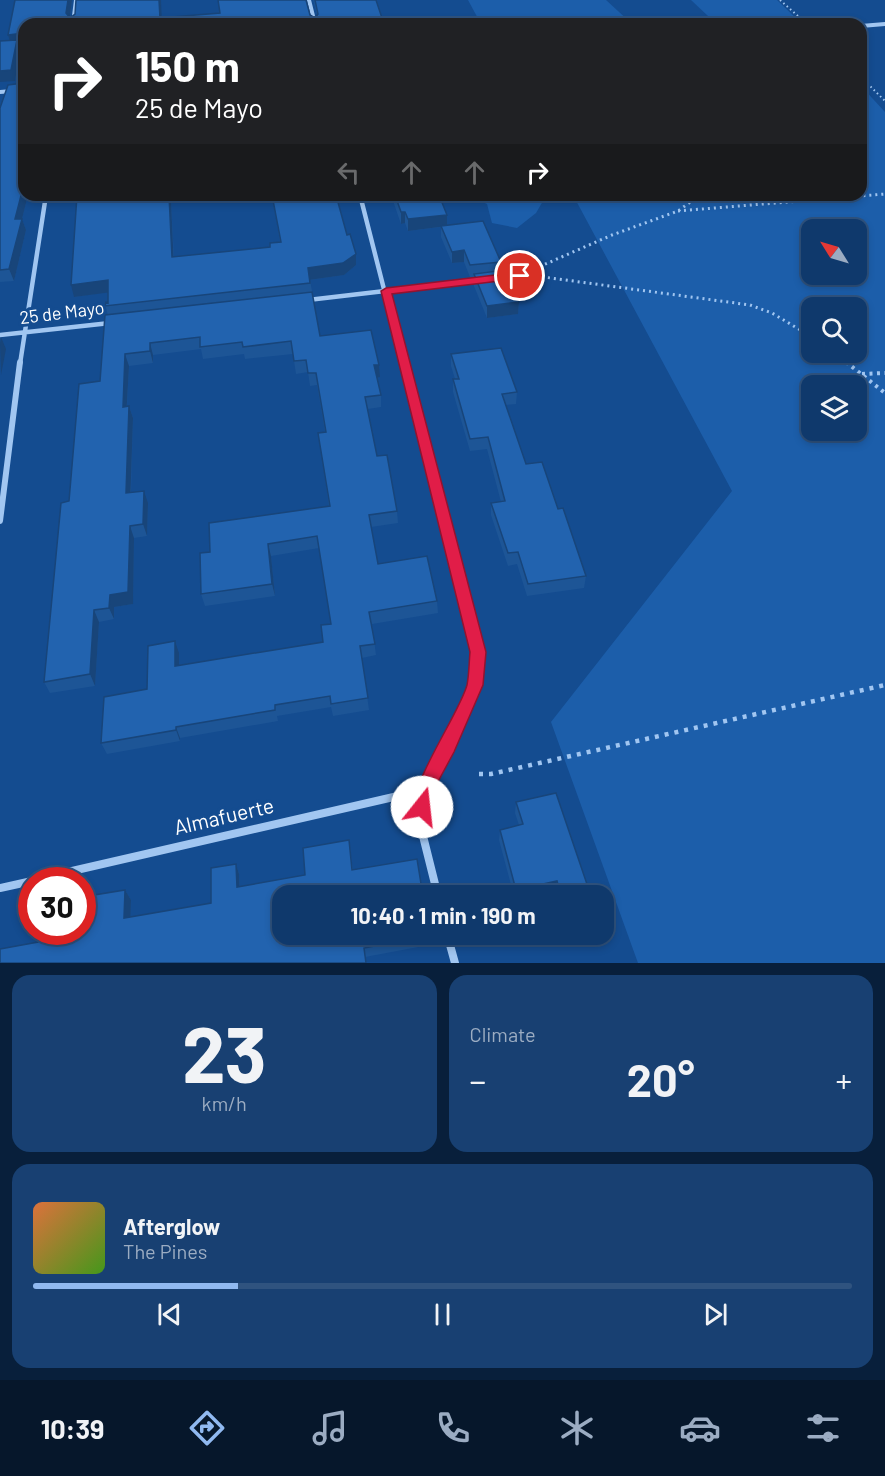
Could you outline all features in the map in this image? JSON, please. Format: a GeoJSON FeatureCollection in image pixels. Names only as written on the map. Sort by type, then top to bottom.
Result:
{"type":"FeatureCollection","features":[{"type":"Feature","properties":{"kind":"street"},"geometry":{"type":"LineString","coordinates":[[74,18],[76,0]]}},
{"type":"Feature","properties":{"kind":"street"},"geometry":{"type":"LineString","coordinates":[[309,0],[314,18]]}},
{"type":"Feature","properties":{"kind":"street"},"geometry":{"type":"LineString","coordinates":[[867,26],[885,24]]}},
{"type":"Feature","properties":{"kind":"street"},"geometry":{"type":"LineString","coordinates":[[0,92],[18,90]]}},
{"type":"Feature","properties":{"kind":"street"},"geometry":{"type":"LineString","coordinates":[[0,521],[24,333],[45,201]]}},
{"type":"Feature","properties":{"kind":"street"},"geometry":{"type":"LineString","coordinates":[[362,201],[478,652],[475,685],[448,747],[424,789],[420,824],[435,885]]}},
{"type":"Feature","properties":{"kind":"street"},"geometry":{"type":"LineString","coordinates":[[498,278],[520,276]]}},
{"type":"Feature","properties":{"kind":"street"},"geometry":{"type":"LineString","coordinates":[[304,300],[486,280]]}},
{"type":"Feature","properties":{"kind":"street","name":"25 de Mayo"},"geometry":{"type":"LineString","coordinates":[[0,335],[117,322]]}},
{"type":"Feature","properties":{"kind":"street","name":"Almafuerte"},"geometry":{"type":"LineString","coordinates":[[92,867],[424,789]]}},
{"type":"Feature","properties":{"kind":"street","name":"Almafuerte"},"geometry":{"type":"LineString","coordinates":[[0,888],[18,884]]}},
{"type":"Feature","properties":{"kind":"street"},"geometry":{"type":"LineString","coordinates":[[450,945],[454,963]]}},
{"type":"Feature","properties":{"kind":"path"},"geometry":{"type":"LineString","coordinates":[[780,0],[800,18]]}},
{"type":"Feature","properties":{"kind":"path"},"geometry":{"type":"LineString","coordinates":[[867,82],[885,101]]}},
{"type":"Feature","properties":{"kind":"path"},"geometry":{"type":"LineString","coordinates":[[867,197],[885,194]]}},
{"type":"Feature","properties":{"kind":"path"},"geometry":{"type":"LineString","coordinates":[[678,211],[692,201]]}},
{"type":"Feature","properties":{"kind":"path"},"geometry":{"type":"LineString","coordinates":[[520,276],[612,235],[678,211],[816,201]]}},
{"type":"Feature","properties":{"kind":"path"},"geometry":{"type":"LineString","coordinates":[[520,276],[576,280],[750,305],[772,313],[801,330]]}},
{"type":"Feature","properties":{"kind":"path"},"geometry":{"type":"LineString","coordinates":[[847,363],[885,393]]}},
{"type":"Feature","properties":{"kind":"path"},"geometry":{"type":"LineString","coordinates":[[861,374],[885,373]]}},
{"type":"Feature","properties":{"kind":"path"},"geometry":{"type":"LineString","coordinates":[[479,774],[502,771],[885,685]]}},
{"type":"Feature","properties":{"kind":"shaded area"},"geometry":{"type":"Polygon","coordinates":[[[468,0],[606,0],[626,18],[478,18],[468,0]]]}},
{"type":"Feature","properties":{"kind":"shaded area"},"geometry":{"type":"Polygon","coordinates":[[[691,0],[777,0],[796,18],[686,18],[708,16],[691,0]]]}},
{"type":"Feature","properties":{"kind":"shaded area"},"geometry":{"type":"Polygon","coordinates":[[[867,92],[885,112],[885,963],[638,963],[614,897],[614,885],[610,885],[551,722],[732,491],[576,201],[867,201],[867,92]]]}},
{"type":"Feature","properties":{"kind":"shaded area"},"geometry":{"type":"Polygon","coordinates":[[[481,201],[543,201],[536,213],[517,228],[492,223],[487,204],[481,201]]]}},
{"type":"Feature","properties":{"kind":"building"},"geometry":{"type":"Polygon","coordinates":[[[15,0],[68,0],[66,13],[70,18],[18,18],[18,34],[8,35],[15,0]]]}},
{"type":"Feature","properties":{"kind":"building"},"geometry":{"type":"Polygon","coordinates":[[[76,0],[159,0],[160,18],[70,18],[75,14],[76,0]]]}},
{"type":"Feature","properties":{"kind":"building"},"geometry":{"type":"Polygon","coordinates":[[[218,0],[306,0],[310,15],[315,18],[160,18],[220,13],[218,0]]]}},
{"type":"Feature","properties":{"kind":"building"},"geometry":{"type":"Polygon","coordinates":[[[315,0],[376,0],[382,18],[315,18],[318,14],[315,0]]]}},
{"type":"Feature","properties":{"kind":"building"},"geometry":{"type":"Polygon","coordinates":[[[17,40],[11,70],[0,71],[0,41],[17,40]]]}},
{"type":"Feature","properties":{"kind":"building"},"geometry":{"type":"Polygon","coordinates":[[[18,84],[20,201],[15,219],[22,219],[9,269],[0,270],[0,108],[8,85],[18,84]]]}},
{"type":"Feature","properties":{"kind":"building"},"geometry":{"type":"Polygon","coordinates":[[[77,201],[169,201],[172,257],[270,247],[270,243],[281,242],[273,201],[338,201],[347,235],[350,234],[356,254],[343,263],[308,268],[310,283],[105,306],[106,302],[108,303],[108,280],[71,285],[77,201]]]}},
{"type":"Feature","properties":{"kind":"building"},"geometry":{"type":"Polygon","coordinates":[[[397,201],[441,201],[447,215],[408,219],[405,212],[401,212],[397,201]]]}},
{"type":"Feature","properties":{"kind":"building"},"geometry":{"type":"Polygon","coordinates":[[[483,221],[501,262],[470,265],[464,250],[452,252],[441,226],[483,221]]]}},
{"type":"Feature","properties":{"kind":"building"},"geometry":{"type":"Polygon","coordinates":[[[505,270],[519,302],[487,306],[474,274],[505,270]]]}},
{"type":"Feature","properties":{"kind":"building"},"geometry":{"type":"Polygon","coordinates":[[[312,292],[320,336],[371,330],[379,365],[374,365],[381,395],[365,397],[377,456],[387,455],[397,511],[369,515],[378,564],[427,556],[437,601],[369,612],[375,644],[360,646],[368,698],[331,704],[330,696],[275,705],[275,710],[101,743],[104,697],[147,689],[148,646],[175,641],[175,666],[323,642],[321,625],[331,624],[317,536],[268,544],[272,584],[201,594],[200,553],[210,552],[209,523],[330,506],[318,433],[326,432],[316,373],[308,373],[306,360],[294,361],[291,341],[243,347],[242,342],[200,347],[200,337],[150,343],[150,351],[125,354],[123,407],[129,406],[126,493],[144,491],[143,524],[130,526],[128,592],[110,595],[109,608],[94,610],[90,674],[44,682],[61,503],[69,501],[79,384],[100,381],[105,315],[312,292]]]}},
{"type":"Feature","properties":{"kind":"building"},"geometry":{"type":"Polygon","coordinates":[[[501,348],[517,392],[502,394],[526,464],[542,462],[558,509],[563,508],[586,576],[528,584],[518,552],[508,553],[491,503],[505,501],[488,437],[470,439],[453,379],[459,379],[451,354],[501,348]]]}},
{"type":"Feature","properties":{"kind":"building"},"geometry":{"type":"Polygon","coordinates":[[[556,793],[587,885],[558,885],[557,881],[539,885],[515,885],[500,830],[523,824],[516,802],[556,793]]]}},
{"type":"Feature","properties":{"kind":"building"},"geometry":{"type":"Polygon","coordinates":[[[349,840],[352,870],[417,859],[421,885],[272,885],[272,945],[380,945],[364,948],[366,963],[0,963],[0,949],[22,945],[96,945],[96,895],[125,890],[124,918],[211,903],[211,868],[236,864],[237,887],[305,875],[303,848],[349,840]]]}},
{"type":"Feature","properties":{"kind":"route"},"geometry":{"type":"LineString","coordinates":[[422,807],[424,789],[448,747],[475,685],[478,652],[386,291],[520,276]]}}]}
